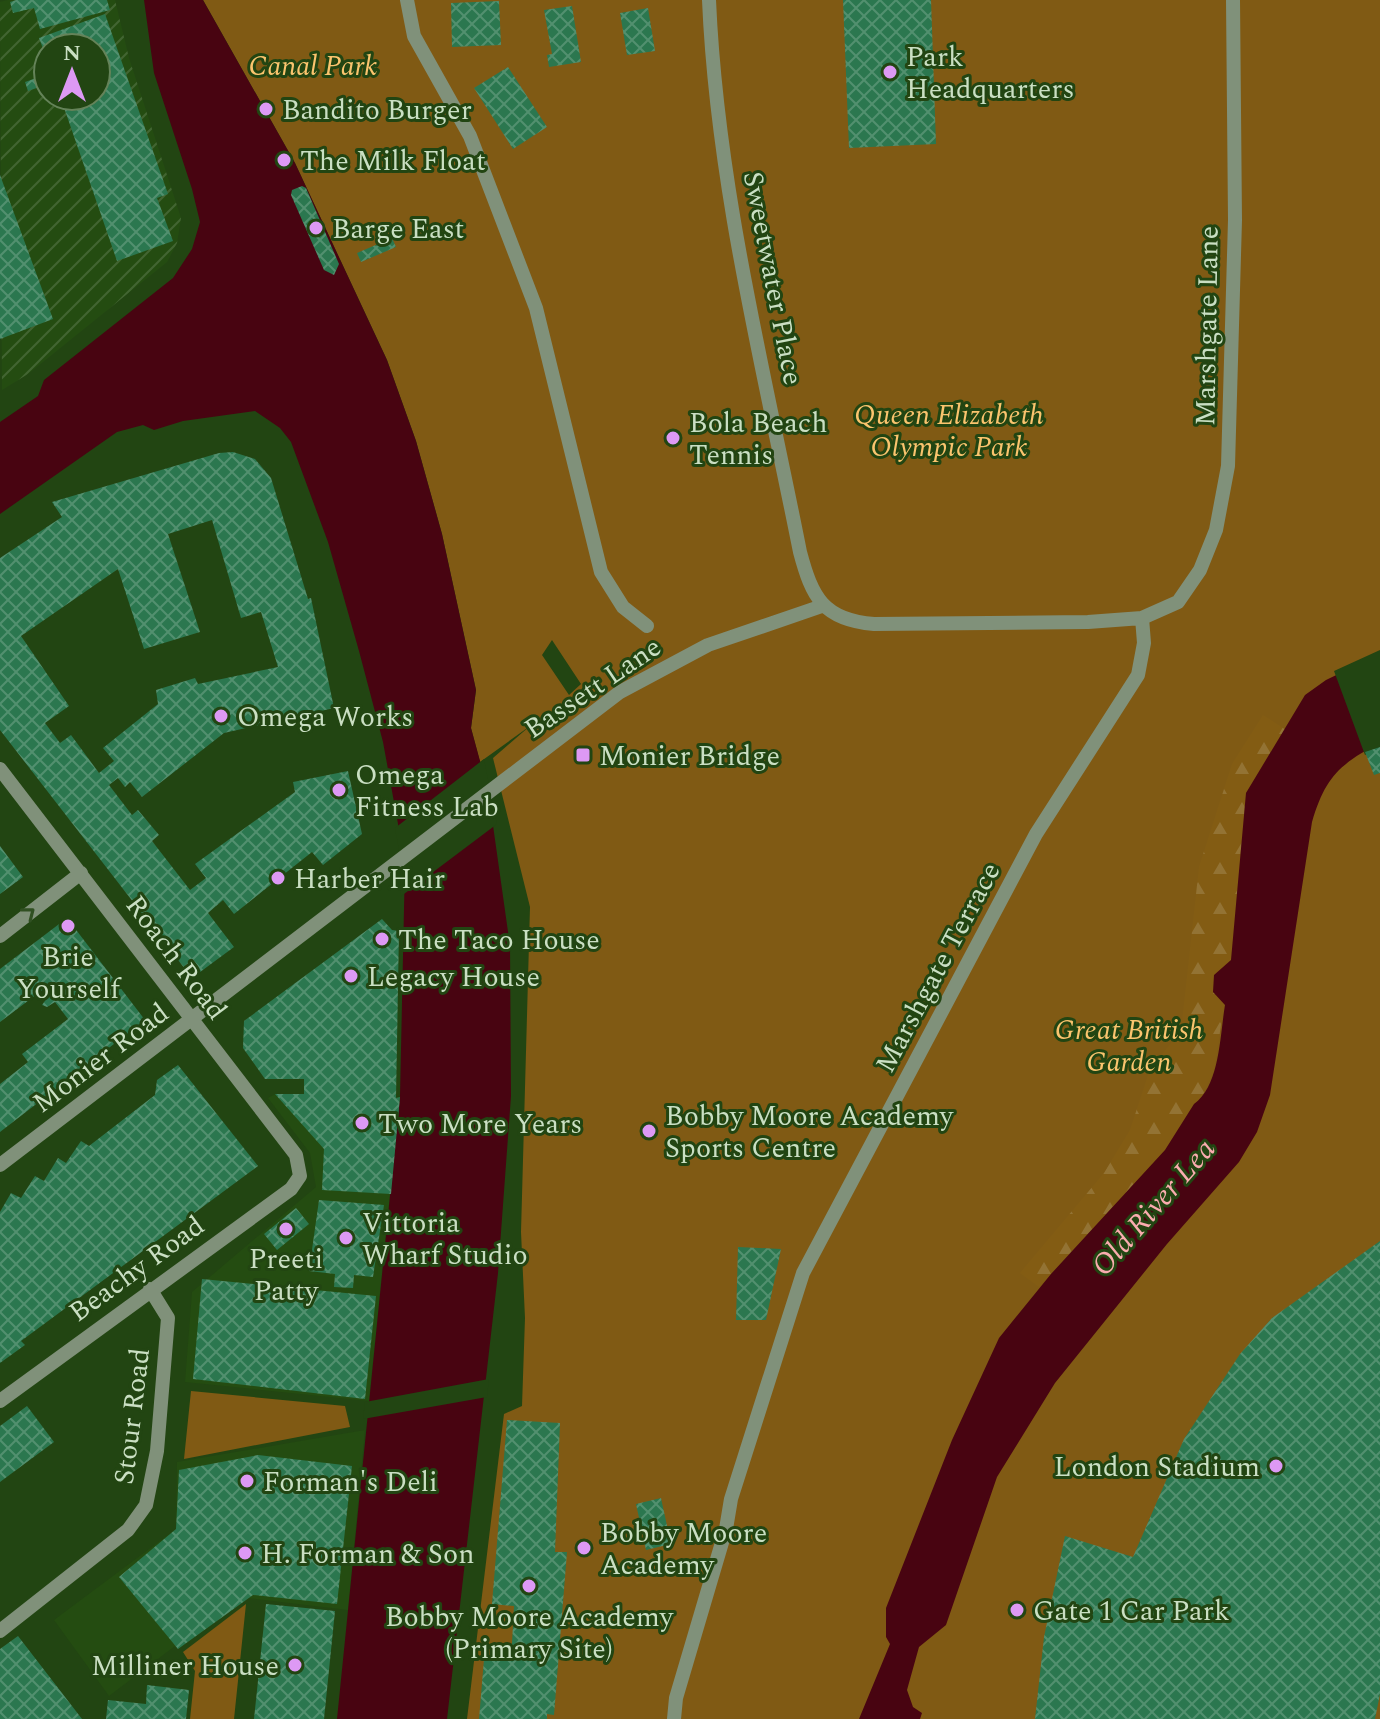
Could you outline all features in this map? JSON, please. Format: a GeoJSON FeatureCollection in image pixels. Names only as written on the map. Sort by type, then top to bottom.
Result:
{"type":"FeatureCollection","features":[{"type":"Feature","properties":{"kind":"street"},"geometry":{"type":"LineString","coordinates":[[407,0],[414,36],[470,136],[536,308],[601,572],[623,607],[647,626]]}},
{"type":"Feature","properties":{"kind":"street","name":"Sweetwater Place"},"geometry":{"type":"LineString","coordinates":[[709,0],[715,87],[742,257],[800,552],[810,585],[822,606]]}},
{"type":"Feature","properties":{"kind":"street","name":"Marshgate Lane"},"geometry":{"type":"LineString","coordinates":[[1142,618],[1167,610],[1189,590],[1211,547],[1226,485],[1234,281],[1233,0]]}},
{"type":"Feature","properties":{"kind":"street"},"geometry":{"type":"LineString","coordinates":[[822,606],[847,620],[874,624],[1088,622],[1142,618]]}},
{"type":"Feature","properties":{"kind":"street","name":"Bassett Lane"},"geometry":{"type":"LineString","coordinates":[[193,1019],[620,692],[708,645],[822,606]]}},
{"type":"Feature","properties":{"kind":"street","name":"Marshgate Terrace"},"geometry":{"type":"LineString","coordinates":[[674,1719],[676,1698],[778,1347],[803,1273],[1036,834],[1138,675],[1144,643],[1142,618]]}},
{"type":"Feature","properties":{"kind":"street","name":"Roach Road"},"geometry":{"type":"LineString","coordinates":[[2,771],[296,1155],[300,1176]]}},
{"type":"Feature","properties":{"kind":"street"},"geometry":{"type":"LineString","coordinates":[[0,936],[81,873]]}},
{"type":"Feature","properties":{"kind":"street","name":"Monier Road"},"geometry":{"type":"LineString","coordinates":[[0,1165],[193,1019]]}},
{"type":"Feature","properties":{"kind":"street","name":"Beachy Road"},"geometry":{"type":"LineString","coordinates":[[0,1401],[291,1189],[300,1176]]}},
{"type":"Feature","properties":{"kind":"street","name":"Stour Road"},"geometry":{"type":"LineString","coordinates":[[0,1631],[128,1530],[146,1505],[157,1451],[168,1318],[150,1289]]}},
{"type":"Feature","properties":{"kind":"shaded area"},"geometry":{"type":"Polygon","coordinates":[[[115,0],[129,58],[181,218],[177,243],[167,262],[28,374],[2,390],[0,2],[115,0]]]}},
{"type":"Feature","properties":{"kind":"shaded area"},"geometry":{"type":"Polygon","coordinates":[[[275,1094],[400,1097],[369,1401],[185,1382],[192,1292],[316,1187],[310,1153],[268,1098],[275,1094]]]}},
{"type":"Feature","properties":{"kind":"shaded area","name":"H. Forman & Son"},"geometry":{"type":"Polygon","coordinates":[[[365,1430],[348,1610],[248,1598],[178,1649],[175,1646],[109,1696],[54,1620],[176,1529],[177,1462],[365,1430]]]}},
{"type":"Feature","properties":{"kind":"green space","name":"Queen Elizabeth Olympic Park"},"geometry":{"type":"Polygon","coordinates":[[[203,0],[1380,0],[1380,1719],[467,1719],[504,1414],[522,1406],[525,1318],[521,1232],[530,907],[493,758],[530,726],[480,762],[471,728],[476,690],[442,534],[416,441],[387,360],[295,163],[203,0]],[[552,640],[542,655],[569,695],[581,684],[552,640]]]}},
{"type":"Feature","properties":{"kind":"green space"},"geometry":{"type":"Polygon","coordinates":[[[1263,715],[1286,730],[1246,793],[1231,960],[1214,1071],[1201,1099],[1194,1104],[1165,1150],[1039,1287],[1020,1273],[1104,1173],[1130,1130],[1150,1069],[1181,1031],[1199,867],[1232,764],[1263,715]]]}},
{"type":"Feature","properties":{"kind":"green space"},"geometry":{"type":"Polygon","coordinates":[[[191,1391],[345,1406],[350,1427],[184,1459],[191,1391]]]}},
{"type":"Feature","properties":{"kind":"green space"},"geometry":{"type":"Polygon","coordinates":[[[246,1604],[234,1719],[190,1719],[195,1671],[183,1652],[246,1604]]]}},
{"type":"Feature","properties":{"kind":"water"},"geometry":{"type":"Polygon","coordinates":[[[144,0],[203,0],[295,163],[387,360],[416,441],[442,534],[476,690],[471,728],[488,790],[510,946],[511,1096],[498,1273],[447,1719],[337,1719],[400,1097],[405,862],[383,742],[359,651],[328,542],[291,442],[280,428],[255,411],[183,421],[154,430],[143,425],[117,432],[0,514],[0,422],[38,396],[44,380],[173,278],[192,249],[200,222],[154,73],[144,0]]]}},
{"type":"Feature","properties":{"kind":"water","name":"Old River Lea"},"geometry":{"type":"Polygon","coordinates":[[[1380,654],[1380,743],[1354,758],[1328,783],[1312,822],[1270,1095],[1257,1132],[1239,1162],[1167,1244],[1055,1383],[997,1477],[946,1625],[919,1647],[907,1690],[913,1707],[922,1713],[920,1719],[859,1719],[890,1644],[886,1637],[886,1608],[952,1440],[999,1338],[1051,1274],[1165,1150],[1209,1085],[1217,1059],[1225,1005],[1213,992],[1214,975],[1231,960],[1246,793],[1305,695],[1326,680],[1380,654]]]}},
{"type":"Feature","properties":{"kind":"pier"},"geometry":{"type":"Polygon","coordinates":[[[1380,650],[1380,748],[1365,755],[1334,671],[1380,650]]]}},
{"type":"Feature","properties":{"kind":"pier"},"geometry":{"type":"Polygon","coordinates":[[[484,759],[497,824],[400,897],[401,862],[395,828],[484,759]]]}},
{"type":"Feature","properties":{"kind":"pier"},"geometry":{"type":"Polygon","coordinates":[[[489,1379],[487,1397],[363,1419],[365,1402],[489,1379]]]}},
{"type":"Feature","properties":{"kind":"building"},"geometry":{"type":"Polygon","coordinates":[[[107,0],[110,10],[40,29],[34,8],[13,13],[10,2],[107,0]]]}},
{"type":"Feature","properties":{"kind":"building","name":"Park Headquarters"},"geometry":{"type":"Polygon","coordinates":[[[843,0],[931,0],[936,144],[849,148],[843,0]]]}},
{"type":"Feature","properties":{"kind":"building"},"geometry":{"type":"Polygon","coordinates":[[[499,1],[501,45],[452,47],[451,3],[499,1]]]}},
{"type":"Feature","properties":{"kind":"building"},"geometry":{"type":"Polygon","coordinates":[[[572,6],[581,62],[549,67],[547,55],[552,54],[544,10],[572,6]]]}},
{"type":"Feature","properties":{"kind":"building"},"geometry":{"type":"Polygon","coordinates":[[[648,8],[655,51],[627,55],[620,13],[648,8]]]}},
{"type":"Feature","properties":{"kind":"building"},"geometry":{"type":"Polygon","coordinates":[[[105,14],[111,32],[56,32],[105,14]]]}},
{"type":"Feature","properties":{"kind":"building"},"geometry":{"type":"Polygon","coordinates":[[[112,34],[168,194],[157,198],[173,241],[117,261],[66,112],[112,112],[112,34]]]}},
{"type":"Feature","properties":{"kind":"building"},"geometry":{"type":"Polygon","coordinates":[[[508,67],[547,127],[513,149],[474,88],[508,67]]]}},
{"type":"Feature","properties":{"kind":"building"},"geometry":{"type":"Polygon","coordinates":[[[32,80],[32,90],[28,91],[25,82],[32,80]]]}},
{"type":"Feature","properties":{"kind":"building"},"geometry":{"type":"Polygon","coordinates":[[[0,175],[53,319],[0,339],[0,175]]]}},
{"type":"Feature","properties":{"kind":"building"},"geometry":{"type":"Polygon","coordinates":[[[302,186],[306,188],[339,264],[334,275],[324,270],[291,195],[292,190],[302,186]]]}},
{"type":"Feature","properties":{"kind":"building"},"geometry":{"type":"Polygon","coordinates":[[[392,238],[396,247],[361,262],[357,253],[392,238]]]}},
{"type":"Feature","properties":{"kind":"building","name":"Omega Works"},"geometry":{"type":"Polygon","coordinates":[[[233,452],[255,459],[271,478],[308,599],[311,598],[334,708],[224,733],[142,797],[130,782],[125,787],[118,778],[109,785],[132,815],[138,810],[159,835],[152,841],[190,890],[206,878],[195,864],[295,792],[293,782],[348,771],[362,834],[323,865],[312,852],[234,914],[223,900],[208,913],[234,947],[192,978],[0,730],[0,558],[62,517],[52,502],[219,453],[233,452]],[[212,520],[168,534],[200,632],[144,649],[118,569],[21,636],[69,706],[45,723],[60,743],[71,735],[99,773],[114,761],[103,748],[158,704],[156,690],[195,678],[198,684],[278,667],[261,612],[241,618],[212,520]]]}},
{"type":"Feature","properties":{"kind":"building"},"geometry":{"type":"Polygon","coordinates":[[[1380,747],[1380,773],[1374,775],[1365,752],[1380,747]]]}},
{"type":"Feature","properties":{"kind":"building"},"geometry":{"type":"Polygon","coordinates":[[[0,846],[23,877],[0,894],[0,846]]]}},
{"type":"Feature","properties":{"kind":"building"},"geometry":{"type":"Polygon","coordinates":[[[67,918],[145,1020],[0,1132],[0,1084],[28,1062],[22,1054],[68,1019],[55,1002],[47,1007],[42,1005],[50,994],[45,988],[0,1022],[0,969],[67,918]]]}},
{"type":"Feature","properties":{"kind":"building","name":"Legacy House"},"geometry":{"type":"Polygon","coordinates":[[[382,919],[392,930],[399,931],[396,1098],[400,1097],[391,1194],[322,1190],[324,1149],[275,1094],[304,1094],[304,1079],[265,1079],[243,1048],[244,1021],[382,919]]]}},
{"type":"Feature","properties":{"kind":"building"},"geometry":{"type":"Polygon","coordinates":[[[178,1065],[258,1166],[21,1341],[25,1345],[0,1363],[0,1212],[11,1193],[21,1198],[35,1176],[44,1181],[58,1158],[66,1163],[81,1141],[89,1146],[155,1095],[157,1080],[178,1065]]]}},
{"type":"Feature","properties":{"kind":"building","name":"Vittoria Wharf Studio"},"geometry":{"type":"Polygon","coordinates":[[[319,1200],[384,1205],[373,1277],[354,1275],[353,1288],[334,1287],[335,1274],[309,1271],[319,1200]]]}},
{"type":"Feature","properties":{"kind":"building","name":"Preeti Patty"},"geometry":{"type":"Polygon","coordinates":[[[296,1208],[309,1224],[277,1250],[264,1234],[296,1208]]]}},
{"type":"Feature","properties":{"kind":"building","name":"London Stadium"},"geometry":{"type":"Polygon","coordinates":[[[1380,1241],[1380,1694],[1375,1719],[1035,1719],[1044,1637],[1065,1536],[1133,1557],[1184,1439],[1240,1354],[1272,1318],[1380,1241]]]}},
{"type":"Feature","properties":{"kind":"building"},"geometry":{"type":"Polygon","coordinates":[[[738,1247],[781,1249],[766,1320],[736,1320],[738,1247]]]}},
{"type":"Feature","properties":{"kind":"building"},"geometry":{"type":"Polygon","coordinates":[[[202,1279],[376,1296],[365,1399],[193,1379],[202,1279]]]}},
{"type":"Feature","properties":{"kind":"building"},"geometry":{"type":"Polygon","coordinates":[[[27,1406],[54,1442],[0,1482],[0,1426],[27,1406]]]}},
{"type":"Feature","properties":{"kind":"building","name":"Bobby Moore Academy (Primary Site)"},"geometry":{"type":"Polygon","coordinates":[[[507,1420],[560,1423],[555,1552],[567,1552],[554,1715],[547,1714],[547,1719],[479,1719],[484,1659],[511,1661],[514,1606],[492,1604],[507,1420]]]}},
{"type":"Feature","properties":{"kind":"building","name":"H. Forman & Son"},"geometry":{"type":"Polygon","coordinates":[[[258,1455],[352,1466],[337,1604],[253,1595],[178,1649],[119,1577],[176,1529],[179,1470],[258,1455]]]}},
{"type":"Feature","properties":{"kind":"building"},"geometry":{"type":"Polygon","coordinates":[[[661,1498],[671,1544],[646,1550],[636,1504],[661,1498]]]}},
{"type":"Feature","properties":{"kind":"building","name":"Milliner House"},"geometry":{"type":"Polygon","coordinates":[[[266,1604],[335,1611],[324,1719],[254,1719],[266,1604]]]}},
{"type":"Feature","properties":{"kind":"building"},"geometry":{"type":"Polygon","coordinates":[[[18,1636],[82,1719],[0,1719],[0,1649],[18,1636]]]}},
{"type":"Feature","properties":{"kind":"building"},"geometry":{"type":"Polygon","coordinates":[[[147,1685],[189,1690],[186,1719],[106,1719],[108,1700],[146,1704],[147,1685]]]}},
{"type":"Feature","properties":{"kind":"place","name":"Park Headquarters"},"geometry":{"type":"Point","coordinates":[890,72]}},
{"type":"Feature","properties":{"kind":"place","name":"Bandito Burger"},"geometry":{"type":"Point","coordinates":[266,109]}},
{"type":"Feature","properties":{"kind":"place","name":"The Milk Float"},"geometry":{"type":"Point","coordinates":[284,160]}},
{"type":"Feature","properties":{"kind":"place","name":"Barge East"},"geometry":{"type":"Point","coordinates":[316,228]}},
{"type":"Feature","properties":{"kind":"place","name":"Bola Beach Tennis"},"geometry":{"type":"Point","coordinates":[673,438]}},
{"type":"Feature","properties":{"kind":"place","name":"Omega Works"},"geometry":{"type":"Point","coordinates":[221,716]}},
{"type":"Feature","properties":{"kind":"place","name":"Monier Bridge"},"geometry":{"type":"Point","coordinates":[583,755]}},
{"type":"Feature","properties":{"kind":"place","name":"Omega Fitness Lab"},"geometry":{"type":"Point","coordinates":[339,790]}},
{"type":"Feature","properties":{"kind":"place","name":"Harber Hair"},"geometry":{"type":"Point","coordinates":[278,878]}},
{"type":"Feature","properties":{"kind":"place","name":"Brie Yourself"},"geometry":{"type":"Point","coordinates":[68,926]}},
{"type":"Feature","properties":{"kind":"place","name":"The Taco House"},"geometry":{"type":"Point","coordinates":[382,939]}},
{"type":"Feature","properties":{"kind":"place","name":"Legacy House"},"geometry":{"type":"Point","coordinates":[351,976]}},
{"type":"Feature","properties":{"kind":"place","name":"Two More Years"},"geometry":{"type":"Point","coordinates":[362,1123]}},
{"type":"Feature","properties":{"kind":"place","name":"Bobby Moore Academy Sports Centre"},"geometry":{"type":"Point","coordinates":[649,1131]}},
{"type":"Feature","properties":{"kind":"place","name":"Preeti Patty"},"geometry":{"type":"Point","coordinates":[286,1229]}},
{"type":"Feature","properties":{"kind":"place","name":"Vittoria Wharf Studio"},"geometry":{"type":"Point","coordinates":[346,1238]}},
{"type":"Feature","properties":{"kind":"place","name":"London Stadium"},"geometry":{"type":"Point","coordinates":[1276,1466]}},
{"type":"Feature","properties":{"kind":"place","name":"Forman's Deli"},"geometry":{"type":"Point","coordinates":[247,1481]}},
{"type":"Feature","properties":{"kind":"place","name":"Bobby Moore Academy"},"geometry":{"type":"Point","coordinates":[584,1548]}},
{"type":"Feature","properties":{"kind":"place","name":"H. Forman & Son"},"geometry":{"type":"Point","coordinates":[245,1553]}},
{"type":"Feature","properties":{"kind":"place","name":"Bobby Moore Academy (Primary Site)"},"geometry":{"type":"Point","coordinates":[529,1586]}},
{"type":"Feature","properties":{"kind":"place","name":"Gate 1 Car Park"},"geometry":{"type":"Point","coordinates":[1017,1610]}},
{"type":"Feature","properties":{"kind":"place","name":"Milliner House"},"geometry":{"type":"Point","coordinates":[295,1665]}},
{"type":"Feature","properties":{"kind":"park label","name":"Canal Park"},"geometry":{"type":"Point","coordinates":[313,65]}},
{"type":"Feature","properties":{"kind":"park label","name":"Great British Garden"},"geometry":{"type":"Point","coordinates":[1129,1045]}}]}
